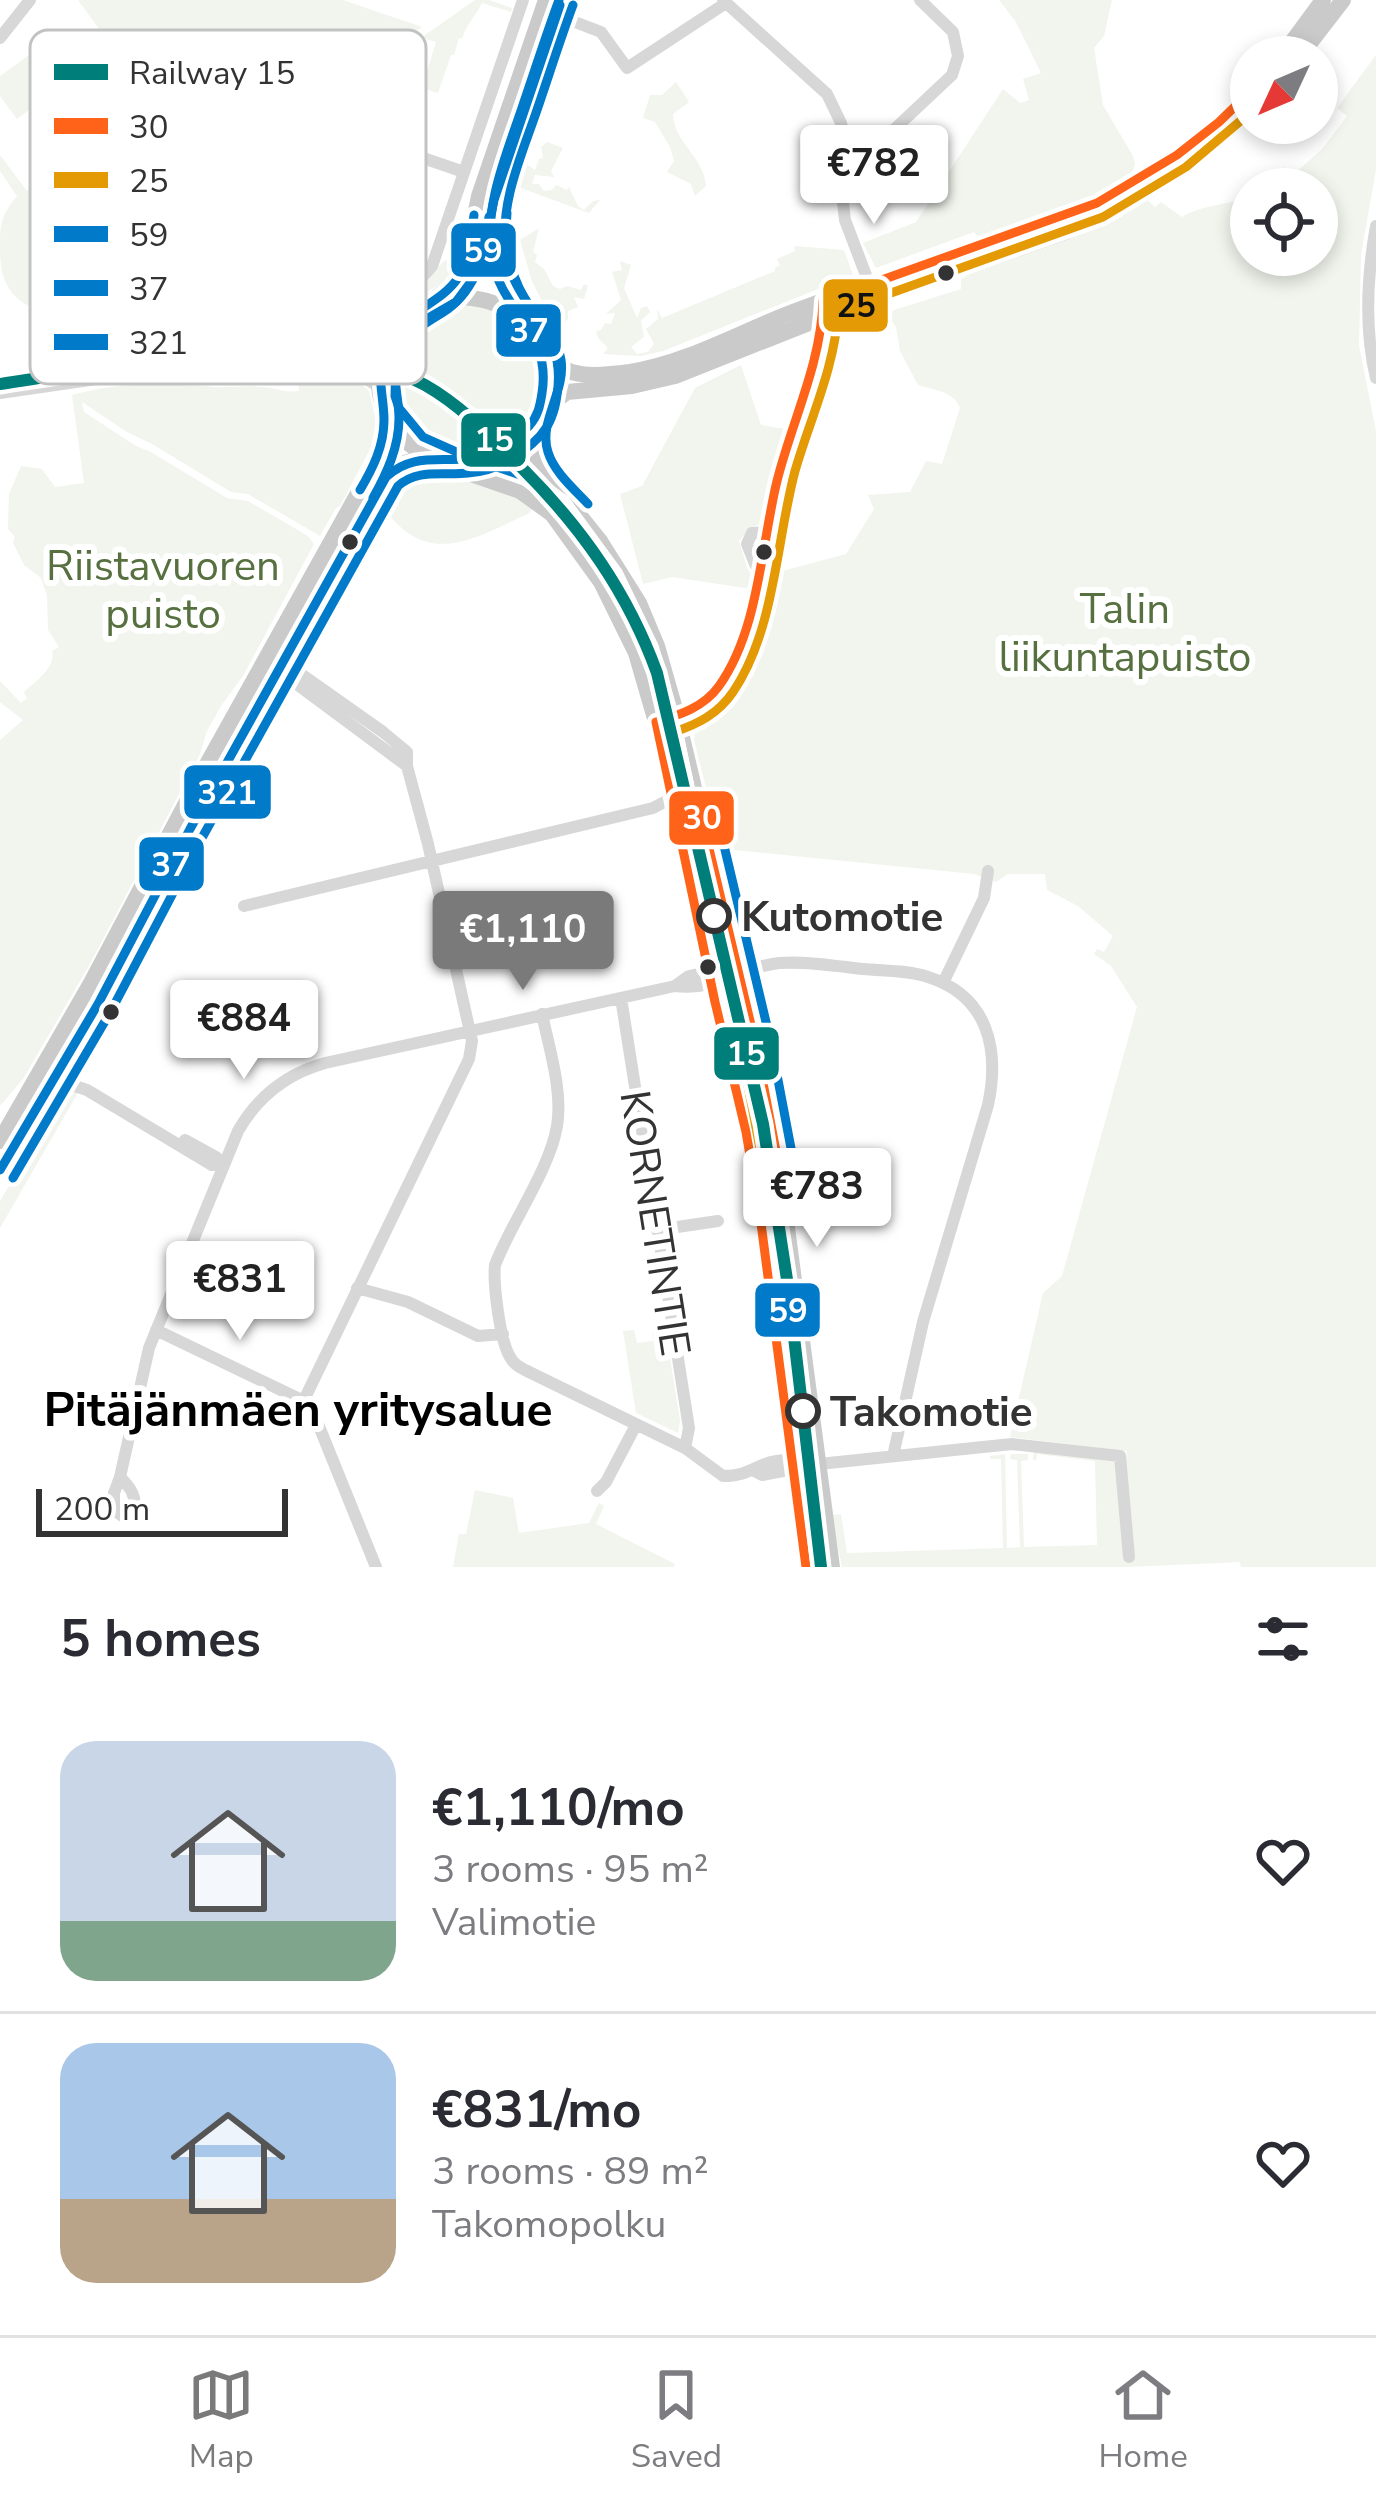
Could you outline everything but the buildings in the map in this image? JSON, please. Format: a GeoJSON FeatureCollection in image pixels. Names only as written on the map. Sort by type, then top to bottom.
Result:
{"type":"FeatureCollection","features":[{"type":"Feature","properties":{"kind":"main road"},"geometry":{"type":"LineString","coordinates":[[1296,36],[1323,0]]}},
{"type":"Feature","properties":{"kind":"main road"},"geometry":{"type":"LineString","coordinates":[[1315,36],[1343,0]]}},
{"type":"Feature","properties":{"kind":"main road"},"geometry":{"type":"LineString","coordinates":[[426,303],[453,284],[465,266],[479,196],[553,5]]}},
{"type":"Feature","properties":{"kind":"main road"},"geometry":{"type":"LineString","coordinates":[[553,5],[506,157],[491,222],[491,254],[496,278],[544,355],[556,367],[572,373],[630,372],[681,358],[1065,232],[1103,216],[1182,170],[1230,128]]}},
{"type":"Feature","properties":{"kind":"main road"},"geometry":{"type":"LineString","coordinates":[[873,292],[1096,202],[1177,154],[1230,112]]}},
{"type":"Feature","properties":{"kind":"main road"},"geometry":{"type":"LineString","coordinates":[[436,298],[476,297],[519,317]]}},
{"type":"Feature","properties":{"kind":"main road"},"geometry":{"type":"LineString","coordinates":[[0,1171],[276,664],[377,488],[398,465],[431,457],[485,455],[510,443],[567,392],[675,376],[823,309]]}},
{"type":"Feature","properties":{"kind":"main road"},"geometry":{"type":"LineString","coordinates":[[544,355],[547,374],[531,441],[535,460],[612,558],[658,646],[739,971],[779,1167],[832,1567]]}},
{"type":"Feature","properties":{"kind":"main road"},"geometry":{"type":"LineString","coordinates":[[276,664],[375,463],[385,415],[379,384]]}},
{"type":"Feature","properties":{"kind":"main road"},"geometry":{"type":"LineString","coordinates":[[385,415],[410,446],[520,491],[562,525],[623,622],[644,679],[760,1208],[806,1567]]}},
{"type":"Feature","properties":{"kind":"main road"},"geometry":{"type":"LineString","coordinates":[[0,1141],[53,1070]]}},
{"type":"Feature","properties":{"kind":"street"},"geometry":{"type":"LineString","coordinates":[[0,38],[30,0]]}},
{"type":"Feature","properties":{"kind":"street"},"geometry":{"type":"LineString","coordinates":[[426,273],[437,254],[524,0]]}},
{"type":"Feature","properties":{"kind":"street"},"geometry":{"type":"LineString","coordinates":[[847,163],[868,154],[952,75],[958,56],[953,32],[920,0]]}},
{"type":"Feature","properties":{"kind":"street"},"geometry":{"type":"LineString","coordinates":[[553,5],[601,32],[627,68],[724,2],[827,94],[847,145],[842,205],[873,292]]}},
{"type":"Feature","properties":{"kind":"street"},"geometry":{"type":"LineString","coordinates":[[426,159],[464,172]]}},
{"type":"Feature","properties":{"kind":"street"},"geometry":{"type":"LineString","coordinates":[[1376,226],[1369,275],[1376,377]]}},
{"type":"Feature","properties":{"kind":"street"},"geometry":{"type":"LineString","coordinates":[[656,722],[704,702],[722,683],[747,622],[780,468],[808,380],[823,309]]}},
{"type":"Feature","properties":{"kind":"street"},"geometry":{"type":"LineString","coordinates":[[0,380],[30,375]]}},
{"type":"Feature","properties":{"kind":"street"},"geometry":{"type":"LineString","coordinates":[[0,393],[62,384]]}},
{"type":"Feature","properties":{"kind":"street"},"geometry":{"type":"LineString","coordinates":[[373,384],[379,387]]}},
{"type":"Feature","properties":{"kind":"street"},"geometry":{"type":"LineString","coordinates":[[276,664],[407,766],[472,1041],[469,1059],[304,1400]]}},
{"type":"Feature","properties":{"kind":"street"},"geometry":{"type":"LineString","coordinates":[[244,906],[673,804]]}},
{"type":"Feature","properties":{"kind":"street"},"geometry":{"type":"LineString","coordinates":[[944,983],[984,898],[988,871]]}},
{"type":"Feature","properties":{"kind":"street"},"geometry":{"type":"LineString","coordinates":[[120,1477],[156,1330],[224,1165],[249,1113],[268,1093],[291,1076],[325,1063],[675,986],[689,976],[710,978],[786,963],[920,975],[944,983],[982,1020],[992,1046],[994,1070],[980,1136],[923,1322],[893,1456]]}},
{"type":"Feature","properties":{"kind":"street","name":"KORNETINTIE"},"geometry":{"type":"LineString","coordinates":[[621,998],[689,1428],[685,1448]]}},
{"type":"Feature","properties":{"kind":"street"},"geometry":{"type":"LineString","coordinates":[[542,1014],[558,1122],[495,1265],[503,1334],[508,1354],[518,1366],[685,1448],[723,1476],[1012,1444],[1120,1456],[1129,1557]]}},
{"type":"Feature","properties":{"kind":"street"},"geometry":{"type":"LineString","coordinates":[[53,1070],[75,1087],[170,1138],[183,1138],[224,1165]]}},
{"type":"Feature","properties":{"kind":"street"},"geometry":{"type":"LineString","coordinates":[[658,1230],[718,1221]]}},
{"type":"Feature","properties":{"kind":"street"},"geometry":{"type":"LineString","coordinates":[[357,1288],[408,1302],[478,1336],[503,1334]]}},
{"type":"Feature","properties":{"kind":"street"},"geometry":{"type":"LineString","coordinates":[[156,1330],[312,1407],[376,1567]]}},
{"type":"Feature","properties":{"kind":"street"},"geometry":{"type":"LineString","coordinates":[[597,1491],[635,1424]]}},
{"type":"Feature","properties":{"kind":"green space"},"geometry":{"type":"Polygon","coordinates":[[[78,0],[343,0],[422,27],[418,30],[100,30],[78,0]]]}},
{"type":"Feature","properties":{"kind":"green space"},"geometry":{"type":"Polygon","coordinates":[[[475,0],[512,8],[511,12],[482,3],[459,38],[438,93],[426,89],[436,42],[426,39],[426,34],[475,0]]]}},
{"type":"Feature","properties":{"kind":"green space"},"geometry":{"type":"Polygon","coordinates":[[[999,0],[1112,0],[1104,36],[1094,48],[1103,105],[1133,156],[1132,176],[1060,213],[979,238],[974,232],[876,268],[863,243],[916,222],[1003,89],[1020,103],[1029,100],[1023,79],[1041,73],[1016,22],[999,0]]]}},
{"type":"Feature","properties":{"kind":"green space"},"geometry":{"type":"Polygon","coordinates":[[[30,54],[30,109],[17,119],[0,96],[0,76],[30,54]]]}},
{"type":"Feature","properties":{"kind":"green space","name":"Talin liikuntapuisto"},"geometry":{"type":"Polygon","coordinates":[[[1376,55],[1376,170],[1361,254],[1359,346],[1376,431],[1376,1567],[1241,1567],[1240,1562],[1129,1567],[842,1567],[831,1515],[841,1514],[847,1553],[1003,1548],[1001,1459],[990,1456],[1005,1454],[1007,1548],[1020,1547],[1017,1460],[1010,1459],[1011,1454],[1028,1454],[1028,1460],[1021,1461],[1024,1547],[1097,1545],[1095,1461],[1037,1454],[1033,1460],[1034,1449],[1126,1459],[1127,1451],[1010,1437],[1043,1293],[1062,1276],[1137,1007],[1111,966],[1094,954],[1097,949],[1104,952],[1113,936],[1078,906],[1047,890],[1045,874],[1008,874],[996,882],[974,874],[725,849],[694,740],[696,730],[743,664],[771,574],[846,554],[874,509],[868,495],[910,492],[926,461],[942,464],[960,408],[948,395],[918,385],[900,351],[891,311],[961,289],[961,279],[975,271],[1146,199],[1155,207],[1161,202],[1182,217],[1230,202],[1230,276],[1338,276],[1338,168],[1301,168],[1326,144],[1338,144],[1338,128],[1347,116],[1338,107],[1376,55]]]}},
{"type":"Feature","properties":{"kind":"green space"},"geometry":{"type":"Polygon","coordinates":[[[676,82],[689,102],[673,114],[675,124],[706,186],[695,196],[691,184],[667,172],[674,161],[670,147],[655,122],[643,118],[650,95],[662,95],[676,82]]]}},
{"type":"Feature","properties":{"kind":"green space"},"geometry":{"type":"Polygon","coordinates":[[[527,135],[525,152],[528,165],[535,170],[547,142],[563,148],[551,171],[554,177],[535,175],[532,184],[544,191],[556,185],[569,187],[584,210],[600,200],[589,213],[518,187],[527,135]]]}},
{"type":"Feature","properties":{"kind":"green space"},"geometry":{"type":"Polygon","coordinates":[[[0,155],[27,191],[30,189],[30,307],[8,288],[1,265],[1,227],[17,196],[0,171],[0,155]]]}},
{"type":"Feature","properties":{"kind":"green space"},"geometry":{"type":"Polygon","coordinates":[[[539,228],[535,262],[553,286],[581,290],[584,284],[588,286],[584,299],[574,297],[578,307],[568,311],[564,323],[555,302],[544,305],[520,240],[539,228]]]}},
{"type":"Feature","properties":{"kind":"green space"},"geometry":{"type":"Polygon","coordinates":[[[794,246],[844,250],[853,275],[663,351],[641,356],[603,354],[608,348],[596,331],[611,324],[615,313],[606,314],[621,300],[612,272],[622,270],[620,261],[631,265],[624,288],[637,318],[641,308],[647,306],[650,312],[641,321],[644,337],[631,347],[637,354],[648,352],[654,344],[646,329],[658,319],[657,309],[662,318],[775,271],[780,265],[777,259],[795,251],[794,246]]]}},
{"type":"Feature","properties":{"kind":"green space"},"geometry":{"type":"Polygon","coordinates":[[[460,256],[443,281],[426,292],[426,282],[441,264],[460,256]]]}},
{"type":"Feature","properties":{"kind":"green space"},"geometry":{"type":"Polygon","coordinates":[[[448,303],[477,305],[494,310],[527,338],[538,374],[535,393],[515,427],[498,441],[425,384],[426,313],[448,303]]]}},
{"type":"Feature","properties":{"kind":"green space"},"geometry":{"type":"Polygon","coordinates":[[[741,365],[761,425],[786,429],[764,523],[750,528],[739,541],[754,580],[752,589],[672,577],[643,584],[620,494],[642,486],[695,388],[741,365]]]}},
{"type":"Feature","properties":{"kind":"green space","name":"Riistavuoren puisto"},"geometry":{"type":"Polygon","coordinates":[[[298,384],[361,384],[369,391],[376,421],[375,440],[320,536],[248,494],[231,492],[82,402],[84,412],[136,446],[227,498],[248,501],[314,544],[243,676],[207,731],[200,754],[91,962],[23,1079],[0,1106],[0,740],[23,720],[0,702],[0,681],[21,703],[27,698],[24,692],[48,669],[52,651],[59,647],[48,630],[41,578],[24,565],[8,529],[9,494],[21,466],[42,469],[55,487],[84,483],[72,395],[142,385],[299,391],[298,384]]]}},
{"type":"Feature","properties":{"kind":"green space"},"geometry":{"type":"Polygon","coordinates":[[[387,384],[403,384],[438,401],[490,445],[465,450],[419,447],[390,410],[387,384]]]}},
{"type":"Feature","properties":{"kind":"green space"},"geometry":{"type":"Polygon","coordinates":[[[516,449],[522,464],[592,536],[638,611],[668,705],[659,712],[574,534],[465,466],[484,464],[516,449]]]}},
{"type":"Feature","properties":{"kind":"green space"},"geometry":{"type":"Polygon","coordinates":[[[423,467],[493,484],[535,506],[528,514],[468,540],[423,541],[404,530],[380,505],[396,480],[423,467]]]}},
{"type":"Feature","properties":{"kind":"green space"},"geometry":{"type":"Polygon","coordinates":[[[752,1061],[763,1106],[802,1382],[788,1383],[733,1066],[752,1061]]]}},
{"type":"Feature","properties":{"kind":"green space"},"geometry":{"type":"Polygon","coordinates":[[[79,1091],[0,1228],[0,1201],[64,1094],[79,1091]]]}},
{"type":"Feature","properties":{"kind":"green space"},"geometry":{"type":"Polygon","coordinates":[[[634,1330],[637,1343],[653,1341],[652,1332],[662,1330],[667,1339],[678,1433],[636,1413],[623,1331],[634,1330]]]}},
{"type":"Feature","properties":{"kind":"green space"},"geometry":{"type":"Polygon","coordinates":[[[475,1490],[513,1498],[519,1533],[589,1523],[599,1503],[604,1506],[596,1524],[674,1567],[453,1567],[475,1490]]]}},
{"type":"Feature","properties":{"kind":"rail line","name":"15"},"geometry":{"type":"LineString","coordinates":[[0,384],[30,380]]}},
{"type":"Feature","properties":{"kind":"rail line","name":"15"},"geometry":{"type":"LineString","coordinates":[[422,384],[476,423],[583,538],[632,616],[657,673],[763,1124],[788,1286],[821,1567]]}},
{"type":"Feature","properties":{"kind":"transit line","name":"37"},"geometry":{"type":"LineString","coordinates":[[0,1170],[98,1004],[386,477],[417,461],[489,454],[517,437],[537,415],[542,393],[540,353],[497,277],[491,219],[504,161],[559,0]]}},
{"type":"Feature","properties":{"kind":"transit line","name":"59"},"geometry":{"type":"LineString","coordinates":[[426,319],[456,302],[479,271],[494,200],[560,5]]}},
{"type":"Feature","properties":{"kind":"transit line","name":"321"},"geometry":{"type":"LineString","coordinates":[[13,1178],[111,1011],[398,486],[422,475],[478,472],[498,466],[533,443],[550,422],[557,395],[555,351],[511,272],[505,234],[513,180],[573,5]]}},
{"type":"Feature","properties":{"kind":"transit line","name":"30"},"geometry":{"type":"LineString","coordinates":[[806,1567],[746,1132],[656,722],[706,700],[719,686],[743,639],[777,481],[817,347],[823,301],[1097,203],[1177,155],[1230,111]]}},
{"type":"Feature","properties":{"kind":"transit line","name":"25"},"geometry":{"type":"LineString","coordinates":[[821,1565],[761,1129],[674,732],[707,717],[727,700],[758,641],[795,471],[827,373],[838,312],[1103,217],[1186,167],[1230,130]]}},
{"type":"Feature","properties":{"kind":"transit line","name":"59"},"geometry":{"type":"LineString","coordinates":[[507,213],[514,277],[554,340],[561,360],[547,429],[548,452],[588,504]]}},
{"type":"Feature","properties":{"kind":"transit line","name":"37"},"geometry":{"type":"LineString","coordinates":[[426,305],[450,288],[462,271],[474,215]]}},
{"type":"Feature","properties":{"kind":"transit line","name":"321"},"geometry":{"type":"LineString","coordinates":[[426,324],[467,290],[482,256],[489,217]]}},
{"type":"Feature","properties":{"kind":"transit line","name":"37"},"geometry":{"type":"LineString","coordinates":[[360,490],[382,439],[381,384]]}},
{"type":"Feature","properties":{"kind":"transit line","name":"59"},"geometry":{"type":"LineString","coordinates":[[395,384],[399,408],[423,437],[526,477],[562,503],[614,574],[650,648],[671,719],[761,1129],[821,1565]]}},
{"type":"Feature","properties":{"kind":"transit line","name":"321"},"geometry":{"type":"LineString","coordinates":[[373,498],[397,439],[396,384]]}},
{"type":"Feature","properties":{"kind":"transit line","name":"59"},"geometry":{"type":"LineString","coordinates":[[716,812],[771,1043],[794,1164]]}},
{"type":"Feature","properties":{"kind":"transit line","name":"30"},"geometry":{"type":"LineString","coordinates":[[701,815],[756,1046],[780,1172]]}},
{"type":"Feature","properties":{"kind":"transit line","name":"25"},"geometry":{"type":"LineString","coordinates":[[686,818],[741,1049],[765,1175]]}},
{"type":"Feature","properties":{"kind":"place","name":"Kutomotie"},"geometry":{"type":"Point","coordinates":[714,916]}},
{"type":"Feature","properties":{"kind":"place","name":"Takomotie"},"geometry":{"type":"Point","coordinates":[803,1411]}},
{"type":"Feature","properties":{"kind":"district","name":"Pitäjänmäen yritysalue"},"geometry":{"type":"Point","coordinates":[298,1409]}}]}
